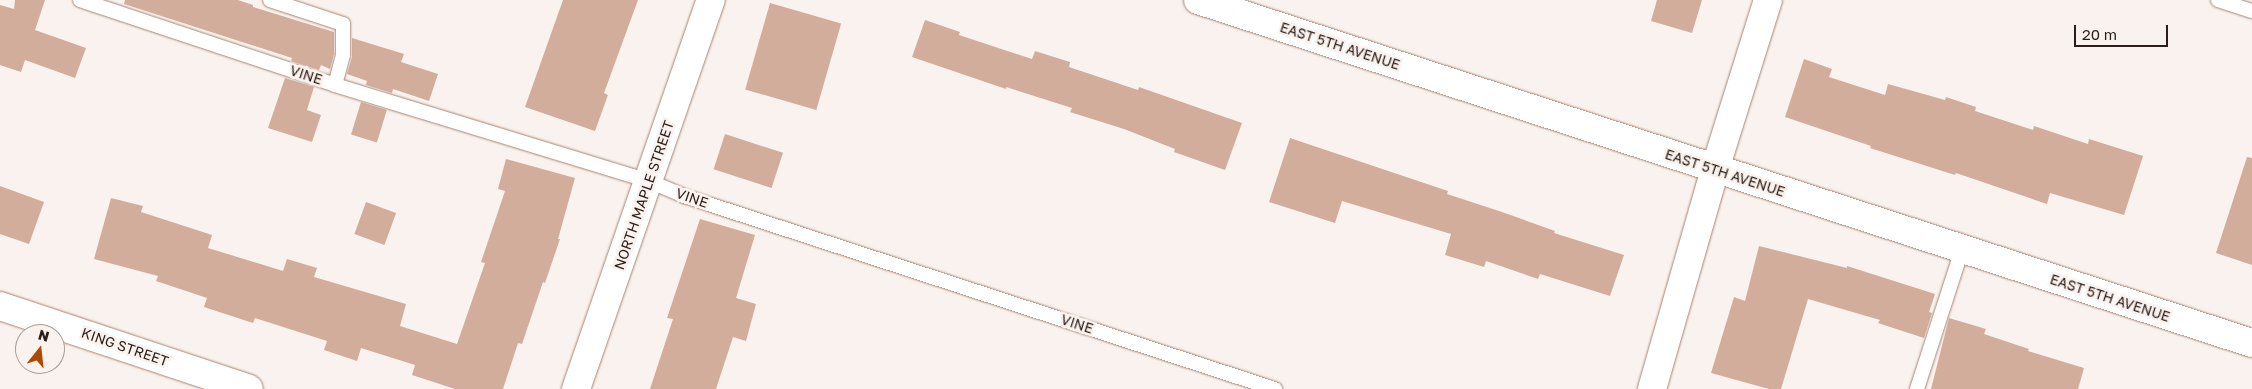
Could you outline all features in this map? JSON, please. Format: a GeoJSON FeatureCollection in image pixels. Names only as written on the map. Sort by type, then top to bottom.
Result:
{"type":"FeatureCollection","features":[{"type":"Feature","properties":{"kind":"street","name":"NORTH MAPLE STREET"},"geometry":{"type":"LineString","coordinates":[[576,389],[711,0]]}},
{"type":"Feature","properties":{"kind":"street","name":"EAST 5TH AVENUE"},"geometry":{"type":"LineString","coordinates":[[1198,0],[2252,344]]}},
{"type":"Feature","properties":{"kind":"street"},"geometry":{"type":"LineString","coordinates":[[1652,389],[1715,169],[1768,0]]}},
{"type":"Feature","properties":{"kind":"street","name":"KING STREET"},"geometry":{"type":"LineString","coordinates":[[0,306],[249,389]]}},
{"type":"Feature","properties":{"kind":"lane","name":"VINE"},"geometry":{"type":"LineString","coordinates":[[80,0],[335,85],[649,181],[684,196],[1275,389]]}},
{"type":"Feature","properties":{"kind":"lane"},"geometry":{"type":"LineString","coordinates":[[270,0],[344,24],[342,55],[335,85]]}},
{"type":"Feature","properties":{"kind":"lane"},"geometry":{"type":"LineString","coordinates":[[2218,0],[2252,11]]}},
{"type":"Feature","properties":{"kind":"lane"},"geometry":{"type":"LineString","coordinates":[[1917,389],[1962,250]]}},
{"type":"Feature","properties":{"kind":"building"},"geometry":{"type":"Polygon","coordinates":[[[15,0],[45,0],[35,30],[86,48],[75,78],[25,60],[21,72],[0,65],[0,5],[14,9],[15,0]]]}},
{"type":"Feature","properties":{"kind":"building"},"geometry":{"type":"Polygon","coordinates":[[[125,0],[238,0],[253,5],[253,7],[334,32],[334,54],[330,69],[321,65],[319,70],[291,61],[292,58],[124,4],[125,0]]]}},
{"type":"Feature","properties":{"kind":"building"},"geometry":{"type":"Polygon","coordinates":[[[563,0],[638,0],[604,93],[608,95],[595,131],[525,107],[563,0]]]}},
{"type":"Feature","properties":{"kind":"building"},"geometry":{"type":"Polygon","coordinates":[[[1657,0],[1702,0],[1692,33],[1651,21],[1657,0]]]}},
{"type":"Feature","properties":{"kind":"building"},"geometry":{"type":"Polygon","coordinates":[[[770,3],[841,23],[816,110],[745,90],[770,3]]]}},
{"type":"Feature","properties":{"kind":"building"},"geometry":{"type":"Polygon","coordinates":[[[925,20],[960,32],[959,35],[1032,59],[1035,51],[1070,62],[1069,67],[1138,90],[1139,87],[1242,123],[1225,170],[1174,152],[1175,149],[1124,129],[1070,112],[1072,108],[1006,87],[1006,89],[912,57],[925,20]]]}},
{"type":"Feature","properties":{"kind":"building"},"geometry":{"type":"Polygon","coordinates":[[[352,38],[404,54],[401,62],[438,74],[429,101],[393,89],[392,93],[366,85],[367,81],[347,74],[352,57],[352,38]]]}},
{"type":"Feature","properties":{"kind":"building"},"geometry":{"type":"Polygon","coordinates":[[[1804,59],[1832,69],[1829,77],[1885,95],[1888,84],[1945,100],[1946,97],[1976,107],[1975,111],[2033,130],[2034,126],[2088,144],[2089,139],[2143,156],[2124,215],[2050,193],[2047,204],[1956,173],[1955,175],[1870,148],[1871,146],[1785,117],[1804,59]]]}},
{"type":"Feature","properties":{"kind":"building"},"geometry":{"type":"Polygon","coordinates":[[[285,78],[314,87],[307,110],[321,115],[312,142],[268,128],[285,78]]]}},
{"type":"Feature","properties":{"kind":"building"},"geometry":{"type":"Polygon","coordinates":[[[361,102],[387,110],[377,142],[351,135],[361,102]]]}},
{"type":"Feature","properties":{"kind":"building"},"geometry":{"type":"Polygon","coordinates":[[[725,134],[783,153],[772,188],[714,169],[725,134]]]}},
{"type":"Feature","properties":{"kind":"building"},"geometry":{"type":"Polygon","coordinates":[[[1290,138],[1448,191],[1447,194],[1555,231],[1554,233],[1624,255],[1610,296],[1540,274],[1538,279],[1486,261],[1484,267],[1445,255],[1451,234],[1342,201],[1335,223],[1269,202],[1290,138]]]}},
{"type":"Feature","properties":{"kind":"building"},"geometry":{"type":"Polygon","coordinates":[[[2247,157],[2252,158],[2252,265],[2216,253],[2247,157]]]}},
{"type":"Feature","properties":{"kind":"building"},"geometry":{"type":"Polygon","coordinates":[[[506,159],[575,178],[558,239],[560,239],[545,283],[543,282],[522,344],[518,343],[503,389],[455,389],[412,375],[415,365],[361,348],[357,361],[324,350],[327,341],[255,318],[253,323],[204,307],[207,298],[156,281],[158,276],[94,259],[111,198],[143,206],[141,212],[212,235],[208,248],[283,271],[287,259],[317,268],[314,277],[406,304],[400,326],[457,344],[485,263],[481,262],[505,191],[498,189],[506,159]]]}},
{"type":"Feature","properties":{"kind":"building"},"geometry":{"type":"Polygon","coordinates":[[[0,186],[44,202],[29,244],[0,234],[0,186]]]}},
{"type":"Feature","properties":{"kind":"building"},"geometry":{"type":"Polygon","coordinates":[[[366,202],[396,213],[384,245],[354,234],[366,202]]]}},
{"type":"Feature","properties":{"kind":"building"},"geometry":{"type":"Polygon","coordinates":[[[700,219],[755,235],[736,298],[756,304],[746,341],[733,337],[716,389],[650,389],[673,319],[667,318],[700,219]]]}},
{"type":"Feature","properties":{"kind":"building"},"geometry":{"type":"Polygon","coordinates":[[[1759,246],[1847,268],[1847,266],[1935,294],[1929,312],[1932,313],[1924,338],[1878,323],[1880,320],[1808,299],[1781,389],[1769,389],[1711,373],[1734,297],[1745,301],[1759,246]]]}},
{"type":"Feature","properties":{"kind":"building"},"geometry":{"type":"Polygon","coordinates":[[[1949,318],[1986,329],[1984,334],[2029,349],[2028,351],[2084,368],[2078,389],[1931,389],[1949,318]]]}}]}
